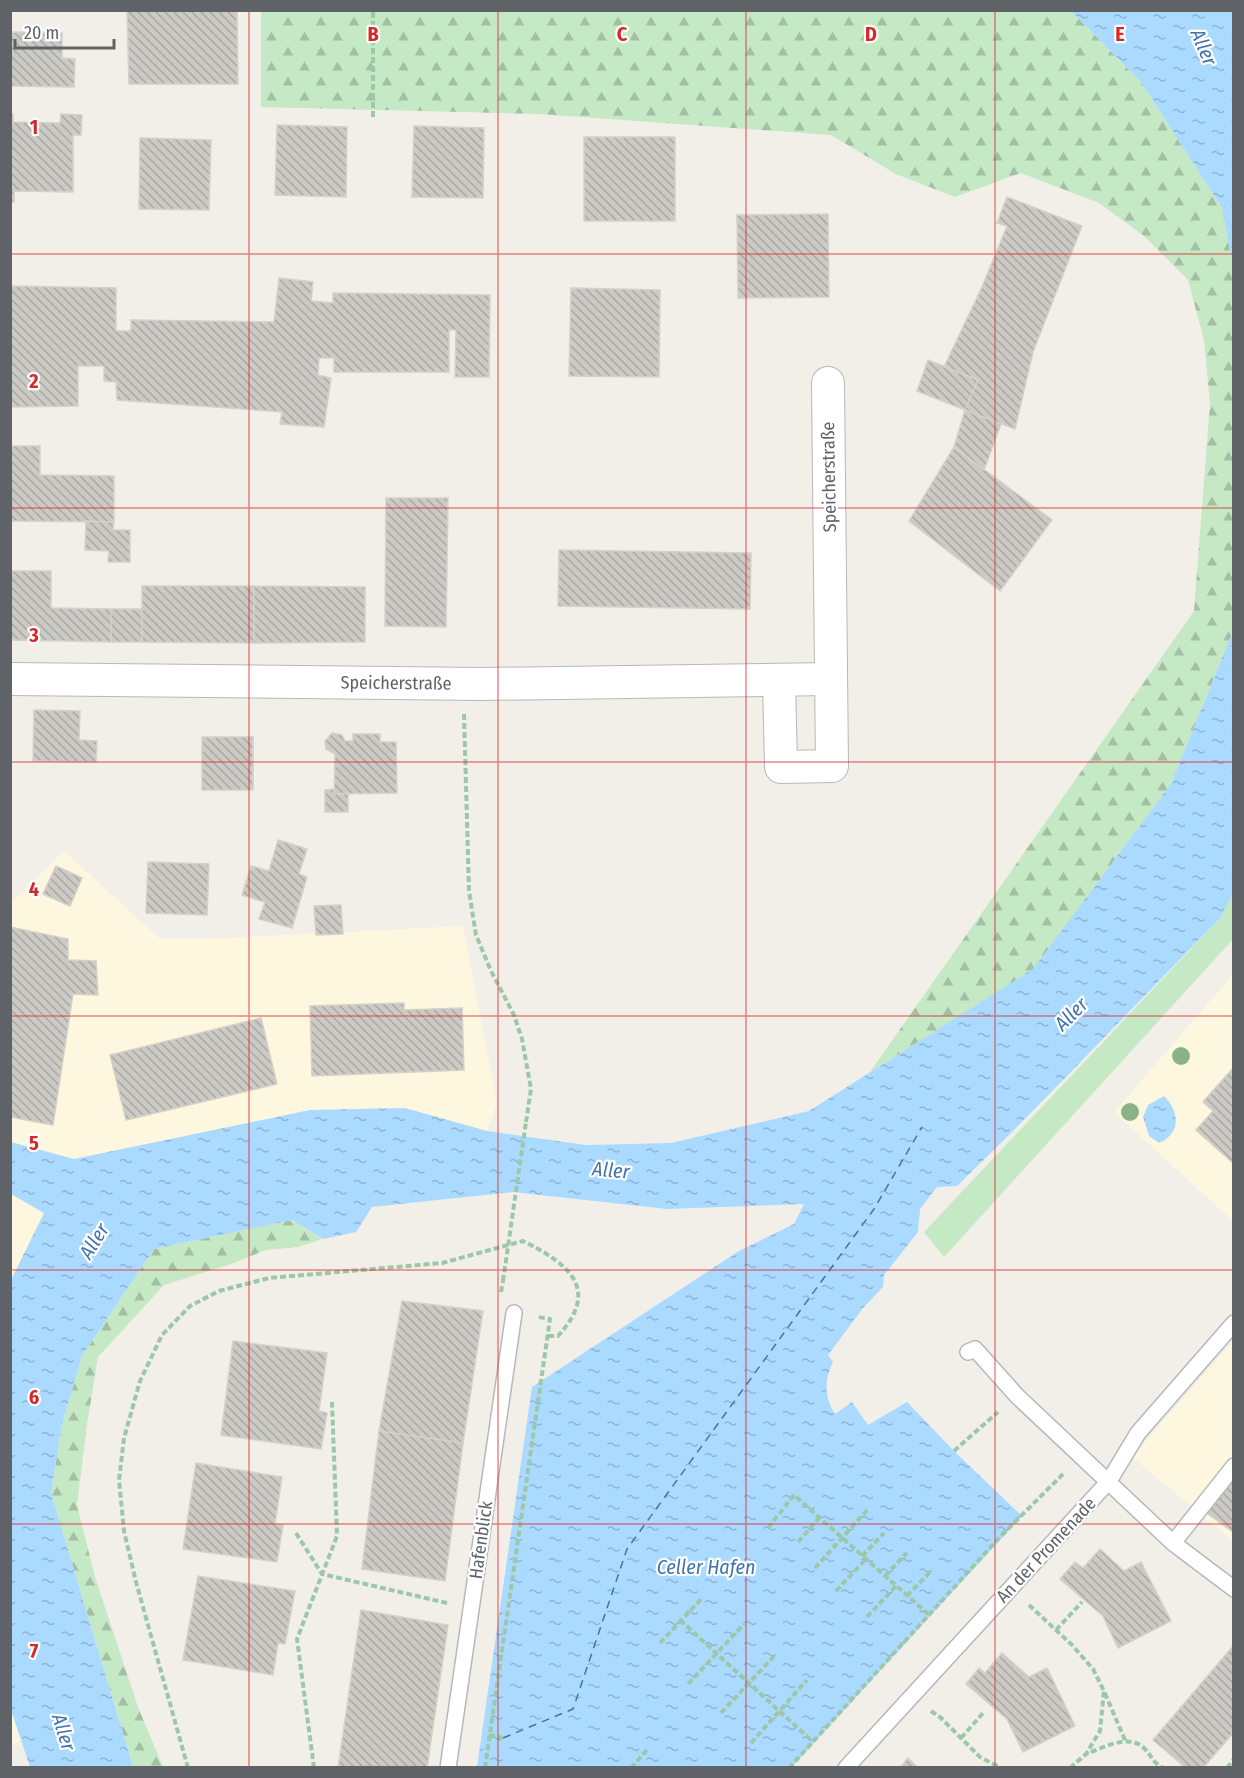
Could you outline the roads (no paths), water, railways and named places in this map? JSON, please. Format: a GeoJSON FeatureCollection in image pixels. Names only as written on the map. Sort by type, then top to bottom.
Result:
{"type":"FeatureCollection","features":[{"type":"Feature","properties":{"kind":"street","name":"Speicherstraße"},"geometry":{"type":"LineString","coordinates":[[779,680],[781,767],[832,766],[828,383]]}},
{"type":"Feature","properties":{"kind":"street","name":"Speicherstraße"},"geometry":{"type":"LineString","coordinates":[[10,679],[463,683],[831,679]]}},
{"type":"Feature","properties":{"kind":"lane","name":"Hafenblick"},"geometry":{"type":"LineString","coordinates":[[448,1767],[514,1313]]}},
{"type":"Feature","properties":{"kind":"lane","name":"An der Promenade"},"geometry":{"type":"LineString","coordinates":[[846,1767],[1109,1481],[1138,1433],[1233,1323]]}},
{"type":"Feature","properties":{"kind":"lane"},"geometry":{"type":"LineString","coordinates":[[968,1352],[975,1349],[1017,1396],[1173,1543],[1233,1589]]}},
{"type":"Feature","properties":{"kind":"lane"},"geometry":{"type":"LineString","coordinates":[[1173,1543],[1233,1466]]}},
{"type":"Feature","properties":{"kind":"water","name":"Aller"},"geometry":{"type":"Polygon","coordinates":[[[1071,11],[1233,11],[1233,267],[1222,208],[1141,82],[1071,11]]]}},
{"type":"Feature","properties":{"kind":"water"},"geometry":{"type":"Polygon","coordinates":[[[1233,631],[1234,891],[1221,917],[957,1186],[937,1187],[920,1209],[918,1232],[884,1275],[883,1287],[863,1308],[828,1355],[833,1362],[826,1388],[831,1408],[835,1414],[852,1402],[868,1425],[907,1402],[1022,1516],[792,1767],[477,1767],[532,1387],[739,1251],[794,1224],[804,1204],[667,1209],[513,1192],[372,1207],[356,1232],[323,1239],[292,1220],[154,1249],[82,1356],[62,1424],[51,1493],[133,1767],[30,1767],[10,1707],[11,1280],[44,1213],[11,1194],[11,1142],[74,1159],[310,1110],[405,1108],[487,1131],[586,1145],[671,1143],[809,1111],[1033,969],[1171,784],[1233,631]]]}},
{"type":"Feature","properties":{"kind":"water"},"geometry":{"type":"Polygon","coordinates":[[[1164,1096],[1173,1108],[1176,1121],[1172,1134],[1159,1143],[1149,1136],[1143,1117],[1148,1105],[1164,1096]]]}},
{"type":"Feature","properties":{"kind":"water label","name":"Celler Hafen"},"geometry":{"type":"Point","coordinates":[706,1567]}}]}
